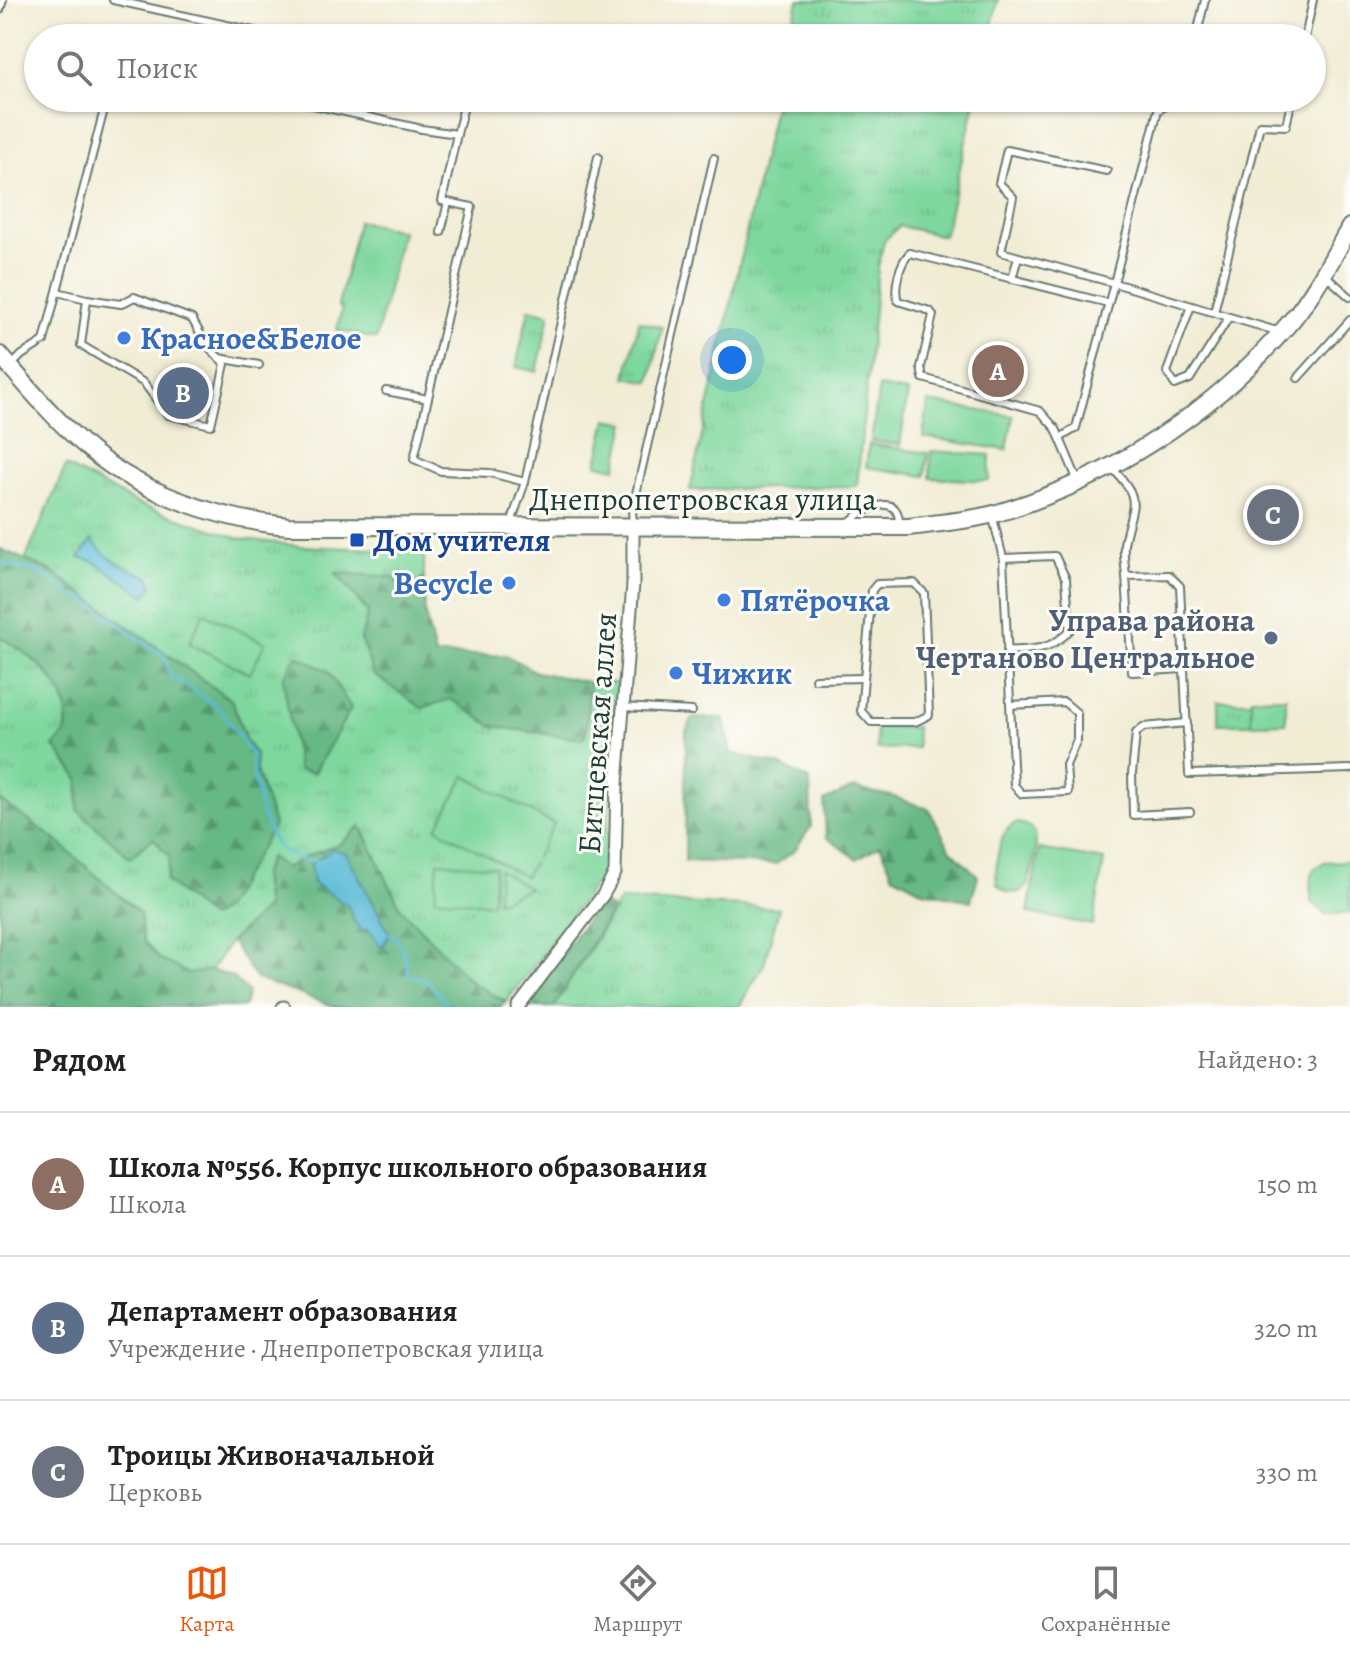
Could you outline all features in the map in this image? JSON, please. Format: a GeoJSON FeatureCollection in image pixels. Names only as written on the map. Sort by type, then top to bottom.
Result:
{"type":"FeatureCollection","features":[{"type":"Feature","properties":{"kind":"street","name":"Днепропетровская улица"},"geometry":{"type":"LineString","coordinates":[[5,360],[82,444],[139,483],[192,506],[225,516],[289,526],[900,527],[960,521],[992,514],[1079,482],[1111,466],[1203,407],[1281,332],[1324,274],[1350,227]]}},
{"type":"Feature","properties":{"kind":"street","name":"Битцевская аллея"},"geometry":{"type":"LineString","coordinates":[[518,1007],[603,895],[615,873],[633,584],[633,527]]}},
{"type":"Feature","properties":{"kind":"lane"},"geometry":{"type":"LineString","coordinates":[[0,10],[3,0]]}},
{"type":"Feature","properties":{"kind":"lane"},"geometry":{"type":"LineString","coordinates":[[113,0],[222,24]]}},
{"type":"Feature","properties":{"kind":"lane"},"geometry":{"type":"LineString","coordinates":[[1199,24],[1205,0]]}},
{"type":"Feature","properties":{"kind":"lane"},"geometry":{"type":"LineString","coordinates":[[1308,24],[1313,0]]}},
{"type":"Feature","properties":{"kind":"lane"},"geometry":{"type":"LineString","coordinates":[[5,360],[22,355],[44,341],[103,112]]}},
{"type":"Feature","properties":{"kind":"lane"},"geometry":{"type":"LineString","coordinates":[[345,112],[457,134]]}},
{"type":"Feature","properties":{"kind":"lane"},"geometry":{"type":"LineString","coordinates":[[462,112],[442,201],[472,207],[414,459],[441,471],[490,473],[525,482]]}},
{"type":"Feature","properties":{"kind":"lane"},"geometry":{"type":"LineString","coordinates":[[1060,438],[1076,428],[1157,112]]}},
{"type":"Feature","properties":{"kind":"lane"},"geometry":{"type":"LineString","coordinates":[[1214,312],[1260,125],[1286,126],[1289,112]]}},
{"type":"Feature","properties":{"kind":"lane"},"geometry":{"type":"LineString","coordinates":[[1107,171],[1007,150],[999,183],[1013,197],[1001,252],[1281,332]]}},
{"type":"Feature","properties":{"kind":"lane"},"geometry":{"type":"LineString","coordinates":[[510,527],[525,482],[598,157]]}},
{"type":"Feature","properties":{"kind":"lane"},"geometry":{"type":"LineString","coordinates":[[633,527],[632,511],[714,158]]}},
{"type":"Feature","properties":{"kind":"lane"},"geometry":{"type":"LineString","coordinates":[[441,232],[448,202]]}},
{"type":"Feature","properties":{"kind":"lane"},"geometry":{"type":"LineString","coordinates":[[1079,482],[1052,422],[1040,411],[923,378],[921,367],[933,315],[930,311],[901,303],[896,298],[904,260],[910,253],[1108,303]]}},
{"type":"Feature","properties":{"kind":"lane"},"geometry":{"type":"LineString","coordinates":[[1012,279],[1018,257]]}},
{"type":"Feature","properties":{"kind":"lane"},"geometry":{"type":"LineString","coordinates":[[1324,274],[1350,297]]}},
{"type":"Feature","properties":{"kind":"lane"},"geometry":{"type":"LineString","coordinates":[[57,292],[121,304],[134,297],[192,319],[206,344],[225,364],[211,425],[168,415],[144,383],[81,345],[87,299]]}},
{"type":"Feature","properties":{"kind":"lane"},"geometry":{"type":"LineString","coordinates":[[1191,306],[1167,372],[1175,385],[1190,379],[1229,317]]}},
{"type":"Feature","properties":{"kind":"lane"},"geometry":{"type":"LineString","coordinates":[[1298,378],[1350,320]]}},
{"type":"Feature","properties":{"kind":"lane"},"geometry":{"type":"LineString","coordinates":[[219,358],[259,365]]}},
{"type":"Feature","properties":{"kind":"lane"},"geometry":{"type":"LineString","coordinates":[[386,391],[428,399]]}},
{"type":"Feature","properties":{"kind":"lane"},"geometry":{"type":"LineString","coordinates":[[1111,466],[1135,500],[1124,547],[1132,672],[1184,669]]}},
{"type":"Feature","properties":{"kind":"lane"},"geometry":{"type":"LineString","coordinates":[[992,514],[1003,558],[1014,785],[1022,794],[1068,792],[1066,765],[1077,740],[1077,713],[1064,702],[1011,705]]}},
{"type":"Feature","properties":{"kind":"lane"},"geometry":{"type":"LineString","coordinates":[[1003,558],[1055,556],[1066,579],[1070,630],[1057,644],[1039,649],[1007,651]]}},
{"type":"Feature","properties":{"kind":"lane"},"geometry":{"type":"LineString","coordinates":[[1126,576],[1169,575],[1180,586],[1189,774],[1350,769]]}},
{"type":"Feature","properties":{"kind":"lane"},"geometry":{"type":"LineString","coordinates":[[914,583],[924,593],[929,715],[915,722],[871,722],[861,711],[864,678],[872,590],[877,584],[914,583]]}},
{"type":"Feature","properties":{"kind":"lane"},"geometry":{"type":"LineString","coordinates":[[815,679],[864,678]]}},
{"type":"Feature","properties":{"kind":"lane"},"geometry":{"type":"LineString","coordinates":[[623,707],[692,711]]}},
{"type":"Feature","properties":{"kind":"lane"},"geometry":{"type":"LineString","coordinates":[[1187,723],[1143,727],[1136,733],[1132,774],[1133,815],[1190,812]]}},
{"type":"Feature","properties":{"kind":"green space"},"geometry":{"type":"Polygon","coordinates":[[[798,0],[998,0],[992,24],[793,24],[798,0]]]}},
{"type":"Feature","properties":{"kind":"green space"},"geometry":{"type":"Polygon","coordinates":[[[773,112],[973,112],[944,236],[899,226],[884,241],[878,267],[857,486],[690,490],[773,112]]]}},
{"type":"Feature","properties":{"kind":"green space"},"geometry":{"type":"Polygon","coordinates":[[[358,221],[402,231],[376,339],[337,330],[342,308],[338,306],[358,221]]]}},
{"type":"Feature","properties":{"kind":"green space"},"geometry":{"type":"Polygon","coordinates":[[[529,309],[550,314],[537,372],[516,367],[529,309]]]}},
{"type":"Feature","properties":{"kind":"green space"},"geometry":{"type":"Polygon","coordinates":[[[639,321],[662,327],[650,382],[626,377],[639,321]]]}},
{"type":"Feature","properties":{"kind":"green space"},"geometry":{"type":"Polygon","coordinates":[[[879,387],[908,392],[900,445],[871,441],[879,387]]]}},
{"type":"Feature","properties":{"kind":"green space"},"geometry":{"type":"Polygon","coordinates":[[[928,402],[1013,416],[1007,450],[923,437],[928,402]]]}},
{"type":"Feature","properties":{"kind":"green space"},"geometry":{"type":"Polygon","coordinates":[[[607,419],[626,423],[616,468],[597,464],[607,419]]]}},
{"type":"Feature","properties":{"kind":"green space"},"geometry":{"type":"Polygon","coordinates":[[[869,444],[928,453],[925,476],[866,467],[869,444]]]}},
{"type":"Feature","properties":{"kind":"green space"},"geometry":{"type":"Polygon","coordinates":[[[931,451],[990,455],[989,481],[930,478],[931,451]]]}},
{"type":"Feature","properties":{"kind":"green space"},"geometry":{"type":"Polygon","coordinates":[[[66,466],[140,505],[238,538],[299,546],[424,551],[424,578],[406,591],[393,577],[337,574],[368,612],[361,639],[492,726],[582,739],[586,734],[589,682],[618,683],[605,871],[506,1002],[471,982],[401,909],[361,826],[340,844],[286,868],[269,858],[262,875],[266,908],[231,941],[211,970],[189,974],[159,959],[143,940],[140,913],[53,838],[0,800],[0,637],[40,666],[62,695],[67,709],[66,733],[54,746],[79,779],[153,837],[171,857],[274,825],[256,771],[255,754],[246,741],[232,701],[49,570],[25,560],[66,466]]]}},
{"type":"Feature","properties":{"kind":"green space"},"geometry":{"type":"Polygon","coordinates":[[[0,549],[49,570],[232,701],[246,741],[255,754],[256,771],[274,825],[225,908],[210,918],[166,881],[170,857],[153,838],[130,858],[78,810],[79,779],[54,746],[66,733],[67,709],[62,695],[40,666],[0,637],[0,549]]]}},
{"type":"Feature","properties":{"kind":"green space"},"geometry":{"type":"Polygon","coordinates":[[[336,573],[393,577],[406,591],[424,578],[425,614],[435,655],[506,655],[536,672],[589,682],[586,734],[582,739],[492,726],[451,699],[422,708],[373,674],[361,639],[368,612],[336,573]]]}},
{"type":"Feature","properties":{"kind":"green space"},"geometry":{"type":"Polygon","coordinates":[[[204,613],[265,643],[250,674],[189,643],[204,613]]]}},
{"type":"Feature","properties":{"kind":"green space"},"geometry":{"type":"Polygon","coordinates":[[[296,655],[328,671],[351,708],[314,773],[298,770],[283,678],[296,655]]]}},
{"type":"Feature","properties":{"kind":"green space"},"geometry":{"type":"Polygon","coordinates":[[[1286,697],[1286,723],[1251,724],[1251,698],[1286,697]]]}},
{"type":"Feature","properties":{"kind":"green space"},"geometry":{"type":"Polygon","coordinates":[[[1218,701],[1251,701],[1251,724],[1218,724],[1218,701]]]}},
{"type":"Feature","properties":{"kind":"green space"},"geometry":{"type":"Polygon","coordinates":[[[693,718],[724,718],[731,753],[782,766],[810,780],[811,827],[794,851],[776,864],[685,861],[686,731],[693,718]]]}},
{"type":"Feature","properties":{"kind":"green space"},"geometry":{"type":"Polygon","coordinates":[[[916,727],[917,748],[877,749],[876,728],[916,727]]]}},
{"type":"Feature","properties":{"kind":"green space"},"geometry":{"type":"Polygon","coordinates":[[[465,776],[554,824],[525,877],[437,828],[465,776]]]}},
{"type":"Feature","properties":{"kind":"green space"},"geometry":{"type":"Polygon","coordinates":[[[853,788],[891,796],[929,809],[950,849],[978,876],[971,901],[923,891],[893,875],[880,845],[857,859],[826,837],[824,801],[853,788]]]}},
{"type":"Feature","properties":{"kind":"green space"},"geometry":{"type":"Polygon","coordinates":[[[0,800],[53,838],[140,914],[143,940],[159,959],[189,974],[211,970],[232,977],[248,992],[244,1007],[0,1007],[0,800]]]}},
{"type":"Feature","properties":{"kind":"green space"},"geometry":{"type":"Polygon","coordinates":[[[1016,823],[1032,830],[1036,847],[1028,886],[1012,893],[997,884],[997,868],[1005,833],[1016,823]]]}},
{"type":"Feature","properties":{"kind":"green space"},"geometry":{"type":"Polygon","coordinates":[[[361,826],[401,909],[471,982],[506,1002],[500,1007],[336,1007],[256,979],[231,941],[266,908],[262,875],[270,857],[286,868],[340,844],[361,826]]]}},
{"type":"Feature","properties":{"kind":"green space"},"geometry":{"type":"Polygon","coordinates":[[[1039,849],[1104,860],[1093,925],[1028,913],[1039,849]]]}},
{"type":"Feature","properties":{"kind":"green space"},"geometry":{"type":"Polygon","coordinates":[[[1350,861],[1350,913],[1326,914],[1312,902],[1310,886],[1313,870],[1324,862],[1350,861]]]}},
{"type":"Feature","properties":{"kind":"green space"},"geometry":{"type":"Polygon","coordinates":[[[438,862],[495,867],[492,904],[435,898],[438,862]]]}},
{"type":"Feature","properties":{"kind":"green space"},"geometry":{"type":"Polygon","coordinates":[[[499,870],[529,888],[497,902],[499,870]]]}},
{"type":"Feature","properties":{"kind":"green space"},"geometry":{"type":"Polygon","coordinates":[[[620,900],[779,908],[764,964],[739,1007],[554,1007],[620,900]]]}},
{"type":"Feature","properties":{"kind":"green space"},"geometry":{"type":"Polygon","coordinates":[[[601,901],[612,909],[554,1007],[522,1007],[601,901]]]}},
{"type":"Feature","properties":{"kind":"water"},"geometry":{"type":"Polygon","coordinates":[[[92,540],[111,558],[149,577],[153,585],[146,596],[93,561],[79,558],[92,540]]]}},
{"type":"Feature","properties":{"kind":"water"},"geometry":{"type":"Polygon","coordinates":[[[333,849],[346,853],[390,934],[382,947],[367,929],[362,930],[355,923],[348,906],[313,883],[310,865],[333,849]]]}},
{"type":"Feature","properties":{"kind":"waterway"},"geometry":{"type":"LineString","coordinates":[[0,561],[37,572],[66,587],[71,597],[82,597],[164,656],[170,675],[219,708],[252,755],[261,811],[273,840],[280,849],[298,859],[317,861]]}},
{"type":"Feature","properties":{"kind":"waterway"},"geometry":{"type":"LineString","coordinates":[[390,934],[401,947],[409,974],[428,982],[450,1007]]}},
{"type":"Feature","properties":{"kind":"place","name":"Красное&Белое"},"geometry":{"type":"Point","coordinates":[124,338]}},
{"type":"Feature","properties":{"kind":"place","name":"Школа №556. Корпус школьного образования"},"geometry":{"type":"Point","coordinates":[998,371]}},
{"type":"Feature","properties":{"kind":"place","name":"Департамент образования"},"geometry":{"type":"Point","coordinates":[183,393]}},
{"type":"Feature","properties":{"kind":"place","name":"Троицы Живоначальной"},"geometry":{"type":"Point","coordinates":[1273,515]}},
{"type":"Feature","properties":{"kind":"place","name":"Дом учителя"},"geometry":{"type":"Point","coordinates":[357,540]}},
{"type":"Feature","properties":{"kind":"place","name":"Becycle"},"geometry":{"type":"Point","coordinates":[509,583]}},
{"type":"Feature","properties":{"kind":"place","name":"Пятёрочка"},"geometry":{"type":"Point","coordinates":[724,600]}},
{"type":"Feature","properties":{"kind":"place","name":"Управа района Чертаново Центральное"},"geometry":{"type":"Point","coordinates":[1271,638]}},
{"type":"Feature","properties":{"kind":"place","name":"Чижик"},"geometry":{"type":"Point","coordinates":[676,673]}}]}
